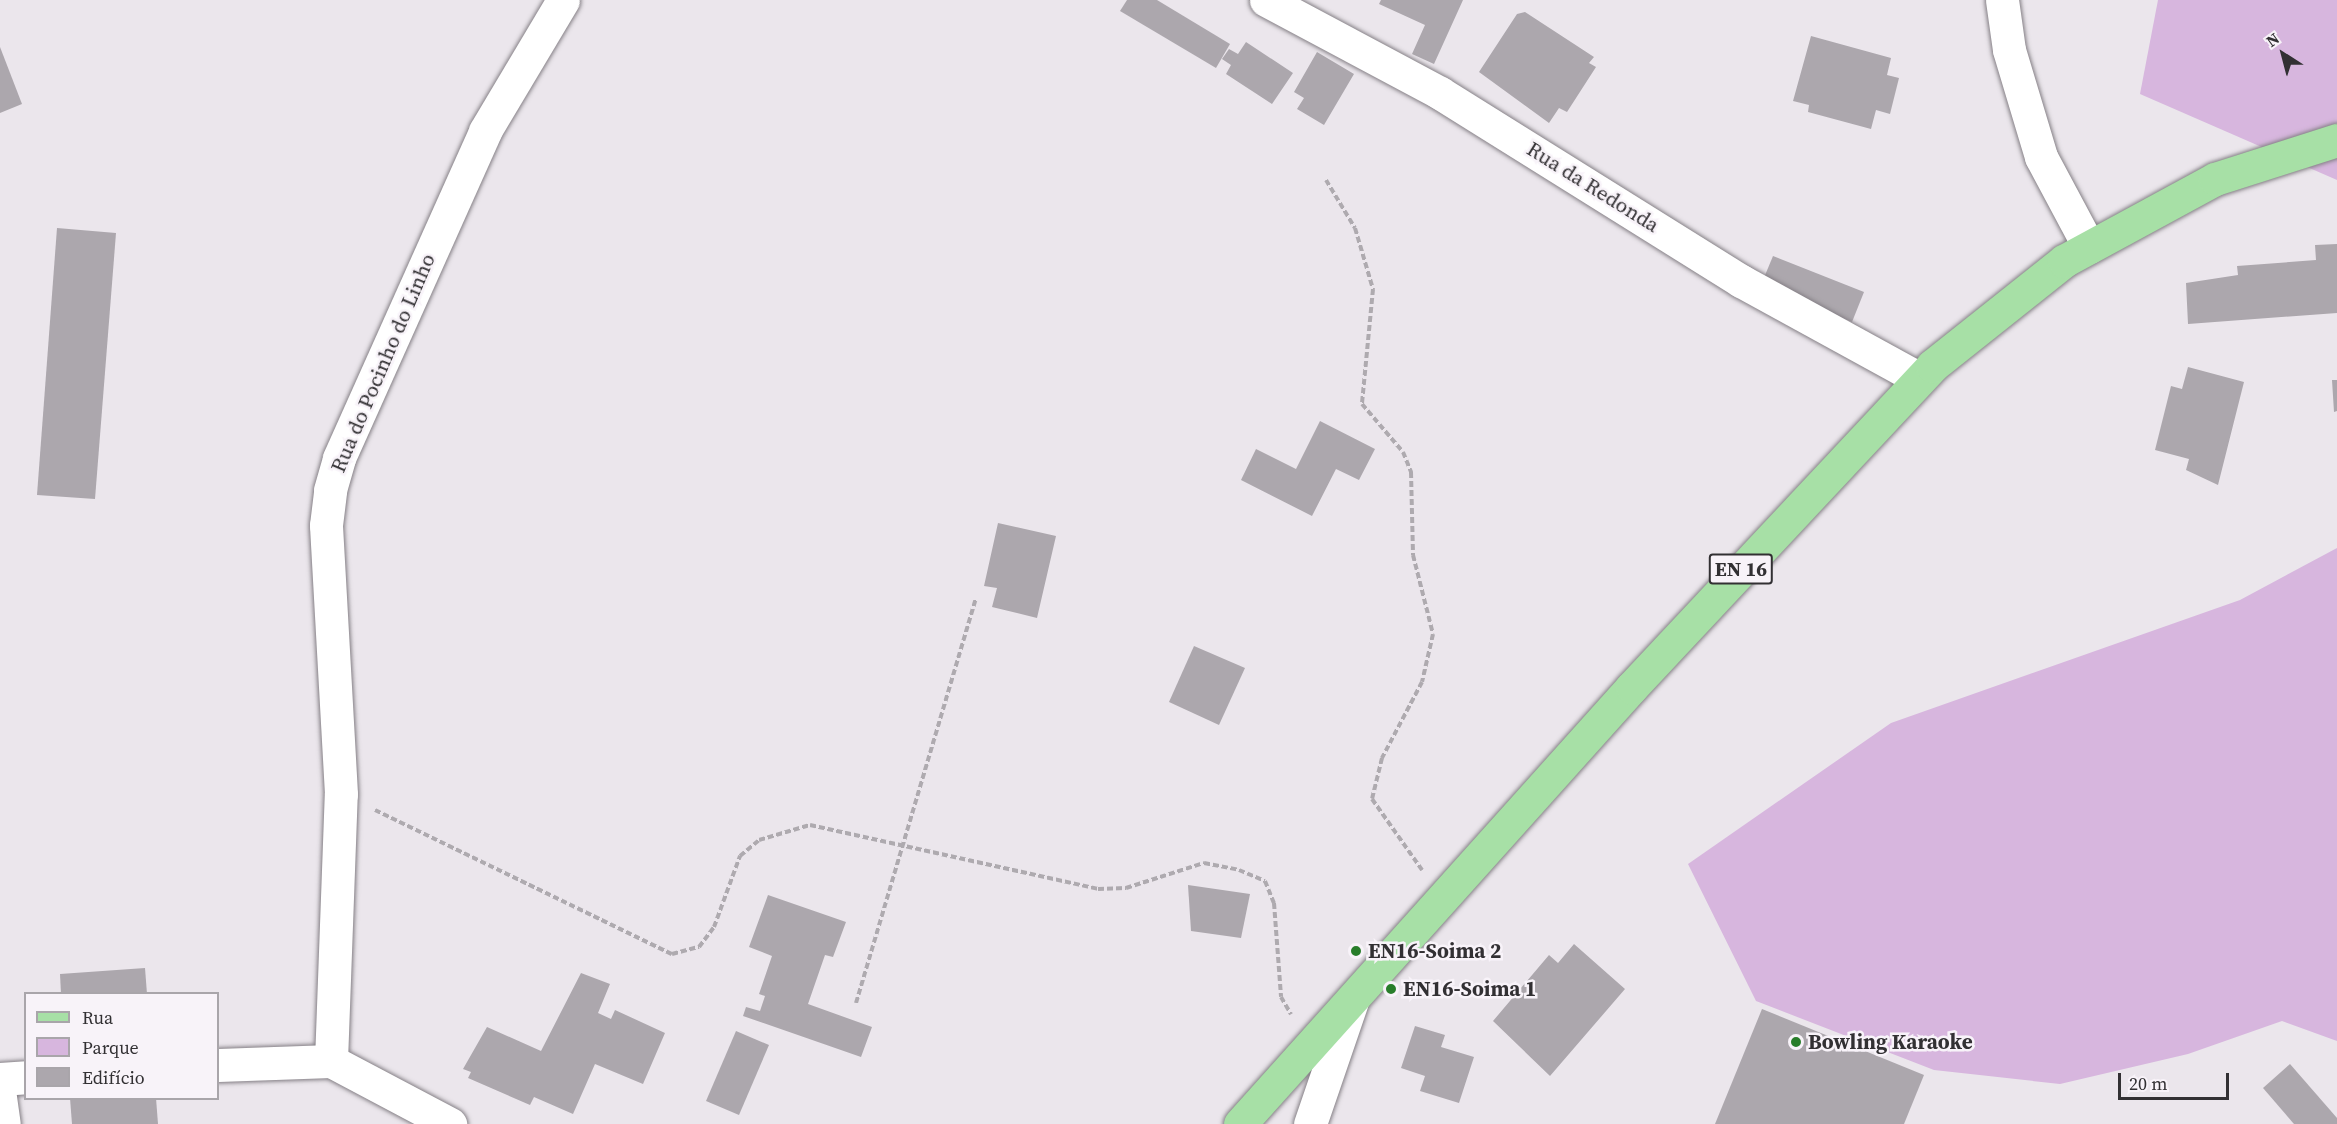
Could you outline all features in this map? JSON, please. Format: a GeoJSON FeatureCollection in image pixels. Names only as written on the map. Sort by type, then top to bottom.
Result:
{"type":"FeatureCollection","features":[{"type":"Feature","properties":{"kind":"main road","name":"EN 16"},"geometry":{"type":"LineString","coordinates":[[1240,1124],[1444,895],[1918,378],[1989,317],[2090,247],[2215,179],[2337,140]]}},
{"type":"Feature","properties":{"kind":"street","name":"Rua do Pocinho do Linho"},"geometry":{"type":"LineString","coordinates":[[331,1061],[341,794],[326,525],[339,458],[485,131],[563,0]]}},
{"type":"Feature","properties":{"kind":"street","name":"Rua da Redonda"},"geometry":{"type":"LineString","coordinates":[[1266,0],[1440,93],[1741,281],[1918,378]]}},
{"type":"Feature","properties":{"kind":"street"},"geometry":{"type":"LineString","coordinates":[[2002,0],[2009,50],[2041,157],[2090,247]]}},
{"type":"Feature","properties":{"kind":"street"},"geometry":{"type":"LineString","coordinates":[[1310,1124],[1354,995]]}},
{"type":"Feature","properties":{"kind":"street"},"geometry":{"type":"LineString","coordinates":[[219,1065],[331,1061],[450,1124]]}},
{"type":"Feature","properties":{"kind":"street"},"geometry":{"type":"LineString","coordinates":[[0,1079],[24,1077]]}},
{"type":"Feature","properties":{"kind":"street"},"geometry":{"type":"LineString","coordinates":[[0,1097],[4,1124]]}},
{"type":"Feature","properties":{"kind":"path"},"geometry":{"type":"LineString","coordinates":[[1326,180],[1355,228],[1373,289],[1362,404],[1403,452],[1411,472],[1413,555],[1433,634],[1422,682],[1382,758],[1372,799],[1444,895]]}},
{"type":"Feature","properties":{"kind":"path"},"geometry":{"type":"LineString","coordinates":[[856,1003],[976,599]]}},
{"type":"Feature","properties":{"kind":"path"},"geometry":{"type":"LineString","coordinates":[[341,794],[672,954],[699,947],[714,927],[740,856],[759,840],[810,825],[904,843],[1098,889],[1126,888],[1204,863],[1265,881],[1274,903],[1281,997],[1310,1046]]}},
{"type":"Feature","properties":{"kind":"green space"},"geometry":{"type":"Polygon","coordinates":[[[2158,0],[2337,0],[2337,180],[2140,94],[2158,0]]]}},
{"type":"Feature","properties":{"kind":"green space"},"geometry":{"type":"Polygon","coordinates":[[[2337,548],[2337,1041],[2282,1021],[2188,1054],[2060,1084],[1934,1070],[1756,1001],[1688,864],[1891,723],[2240,600],[2337,548]]]}},
{"type":"Feature","properties":{"kind":"building"},"geometry":{"type":"Polygon","coordinates":[[[1127,0],[1157,0],[1230,44],[1216,68],[1120,11],[1127,0]]]}},
{"type":"Feature","properties":{"kind":"building"},"geometry":{"type":"Polygon","coordinates":[[[1381,0],[1463,0],[1434,64],[1412,54],[1425,25],[1379,4],[1381,0]]]}},
{"type":"Feature","properties":{"kind":"building"},"geometry":{"type":"Polygon","coordinates":[[[1525,12],[1594,57],[1589,63],[1596,67],[1567,112],[1559,108],[1549,123],[1479,72],[1517,14],[1525,12]]]}},
{"type":"Feature","properties":{"kind":"building"},"geometry":{"type":"Polygon","coordinates":[[[1811,36],[1891,58],[1887,75],[1899,78],[1890,114],[1876,110],[1871,129],[1808,112],[1809,105],[1793,101],[1811,36]]]}},
{"type":"Feature","properties":{"kind":"building"},"geometry":{"type":"Polygon","coordinates":[[[1246,42],[1293,73],[1272,104],[1226,74],[1231,65],[1222,59],[1229,49],[1238,54],[1246,42]]]}},
{"type":"Feature","properties":{"kind":"building"},"geometry":{"type":"Polygon","coordinates":[[[0,47],[22,104],[0,113],[0,47]]]}},
{"type":"Feature","properties":{"kind":"building"},"geometry":{"type":"Polygon","coordinates":[[[1317,52],[1354,74],[1324,125],[1297,109],[1304,98],[1294,92],[1317,52]]]}},
{"type":"Feature","properties":{"kind":"building"},"geometry":{"type":"Polygon","coordinates":[[[57,228],[116,233],[95,499],[37,495],[57,228]]]}},
{"type":"Feature","properties":{"kind":"building"},"geometry":{"type":"Polygon","coordinates":[[[2337,244],[2337,313],[2188,324],[2186,283],[2238,275],[2237,266],[2316,260],[2315,245],[2337,244]]]}},
{"type":"Feature","properties":{"kind":"building"},"geometry":{"type":"Polygon","coordinates":[[[1773,256],[1864,292],[1852,322],[1761,285],[1773,256]]]}},
{"type":"Feature","properties":{"kind":"building"},"geometry":{"type":"Polygon","coordinates":[[[2188,367],[2244,382],[2218,485],[2186,470],[2189,459],[2155,450],[2171,386],[2182,389],[2188,367]]]}},
{"type":"Feature","properties":{"kind":"building"},"geometry":{"type":"Polygon","coordinates":[[[2332,380],[2337,380],[2337,411],[2334,412],[2332,380]]]}},
{"type":"Feature","properties":{"kind":"building"},"geometry":{"type":"Polygon","coordinates":[[[1320,421],[1375,449],[1359,480],[1336,469],[1312,516],[1241,480],[1256,449],[1296,469],[1320,421]]]}},
{"type":"Feature","properties":{"kind":"building"},"geometry":{"type":"Polygon","coordinates":[[[998,523],[1056,536],[1037,618],[992,607],[997,588],[984,586],[998,523]]]}},
{"type":"Feature","properties":{"kind":"building"},"geometry":{"type":"Polygon","coordinates":[[[1194,646],[1245,668],[1219,725],[1169,702],[1194,646]]]}},
{"type":"Feature","properties":{"kind":"building"},"geometry":{"type":"Polygon","coordinates":[[[1188,885],[1250,894],[1241,938],[1191,931],[1188,885]]]}},
{"type":"Feature","properties":{"kind":"building"},"geometry":{"type":"Polygon","coordinates":[[[768,895],[846,922],[833,957],[825,955],[808,1004],[872,1027],[861,1057],[743,1016],[746,1007],[760,1011],[765,996],[759,994],[772,956],[749,947],[768,895]]]}},
{"type":"Feature","properties":{"kind":"building"},"geometry":{"type":"Polygon","coordinates":[[[1574,944],[1625,989],[1550,1076],[1493,1021],[1549,955],[1558,963],[1574,944]]]}},
{"type":"Feature","properties":{"kind":"building"},"geometry":{"type":"Polygon","coordinates":[[[145,968],[147,992],[61,992],[60,974],[145,968]]]}},
{"type":"Feature","properties":{"kind":"building"},"geometry":{"type":"Polygon","coordinates":[[[581,973],[610,984],[598,1013],[611,1019],[615,1010],[665,1033],[643,1084],[595,1064],[573,1114],[534,1097],[530,1105],[468,1078],[471,1072],[463,1069],[487,1027],[541,1051],[581,973]]]}},
{"type":"Feature","properties":{"kind":"building","name":"Bowling Karaoke"},"geometry":{"type":"Polygon","coordinates":[[[1762,1009],[1924,1075],[1904,1124],[1715,1124],[1762,1009]]]}},
{"type":"Feature","properties":{"kind":"building"},"geometry":{"type":"Polygon","coordinates":[[[1415,1026],[1445,1035],[1441,1047],[1474,1057],[1459,1103],[1420,1091],[1425,1076],[1401,1068],[1415,1026]]]}},
{"type":"Feature","properties":{"kind":"building"},"geometry":{"type":"Polygon","coordinates":[[[736,1031],[769,1045],[739,1115],[706,1101],[736,1031]]]}},
{"type":"Feature","properties":{"kind":"building"},"geometry":{"type":"Polygon","coordinates":[[[2290,1064],[2337,1118],[2337,1124],[2294,1124],[2263,1088],[2290,1064]]]}},
{"type":"Feature","properties":{"kind":"building"},"geometry":{"type":"Polygon","coordinates":[[[70,1100],[156,1100],[158,1124],[72,1124],[70,1100]]]}},
{"type":"Feature","properties":{"kind":"place","name":"EN16-Soima 2"},"geometry":{"type":"Point","coordinates":[1356,951]}},
{"type":"Feature","properties":{"kind":"place","name":"EN16-Soima 1"},"geometry":{"type":"Point","coordinates":[1391,989]}},
{"type":"Feature","properties":{"kind":"place","name":"Bowling Karaoke"},"geometry":{"type":"Point","coordinates":[1796,1042]}}]}
